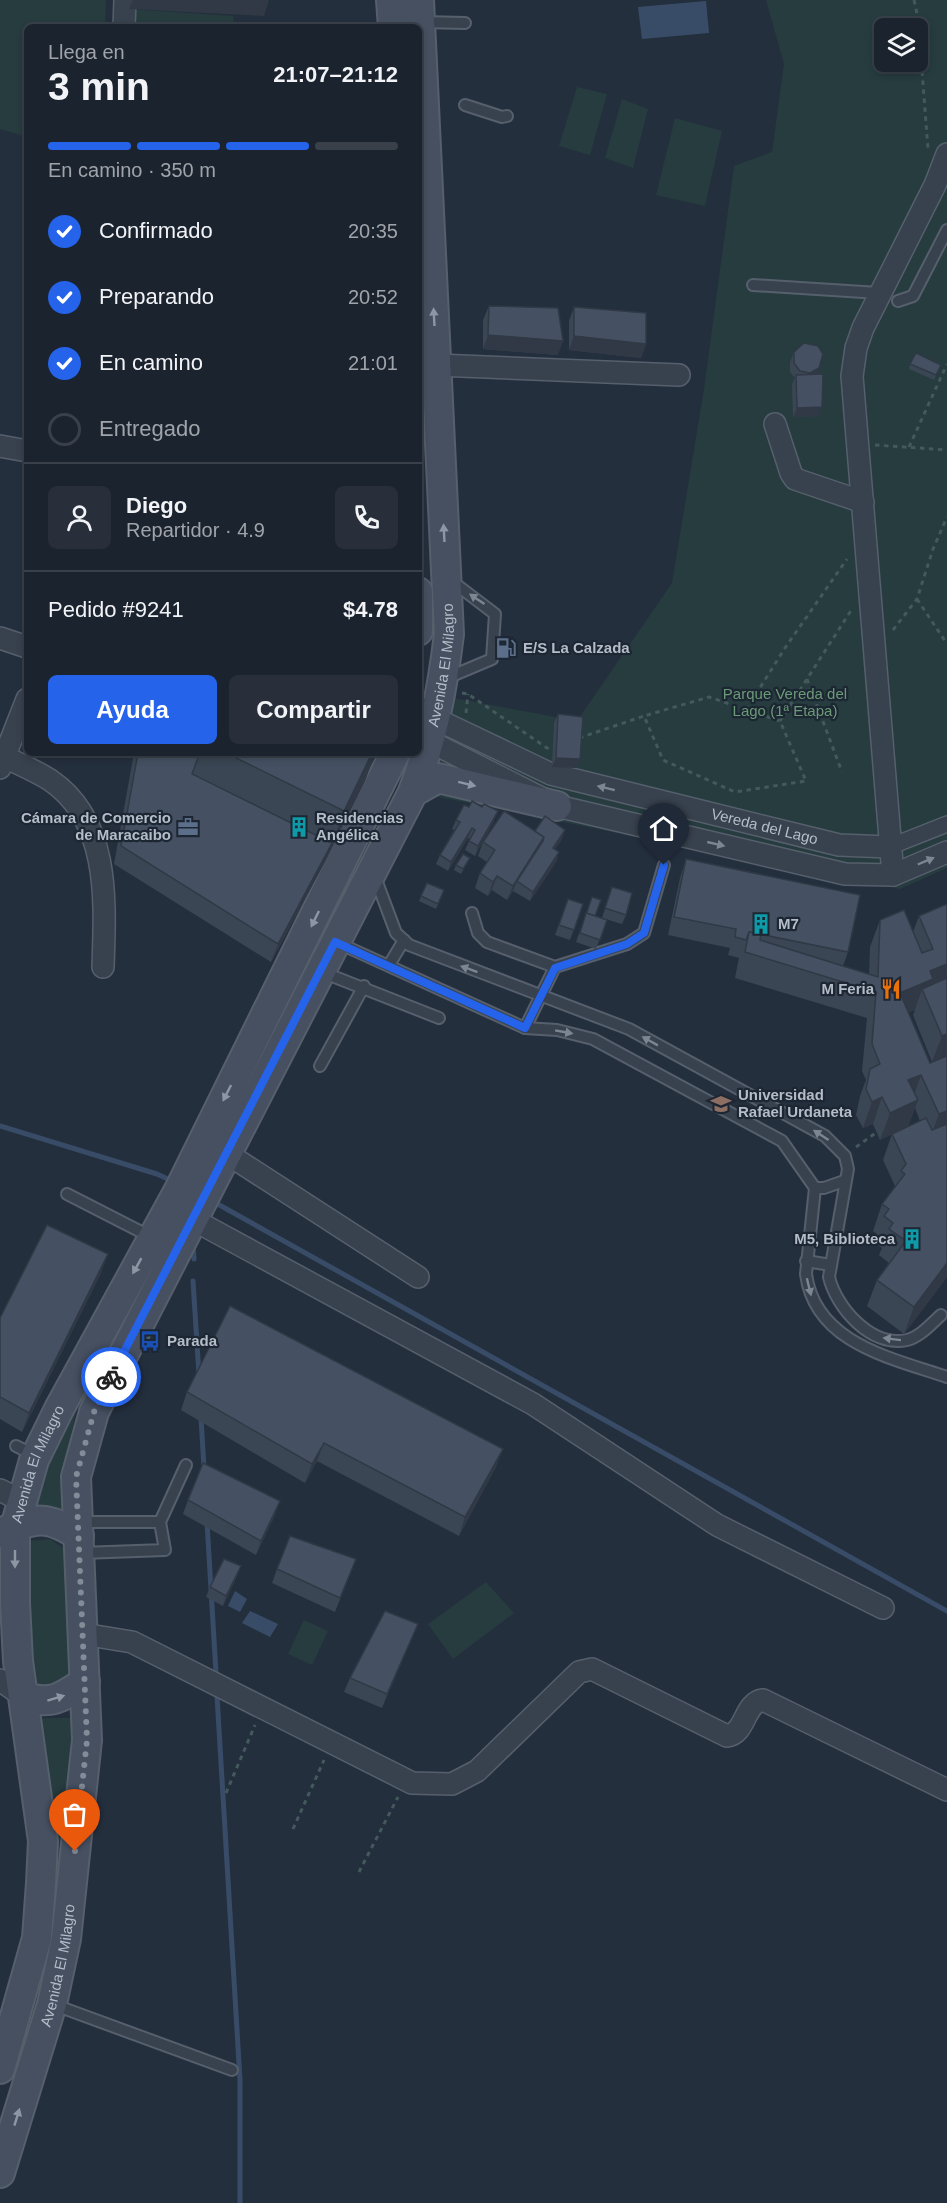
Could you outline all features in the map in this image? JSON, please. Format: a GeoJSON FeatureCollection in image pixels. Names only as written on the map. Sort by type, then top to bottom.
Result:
{"type":"FeatureCollection","features":[{"type":"Feature","properties":{"kind":"main road","name":"Avenida El Milagro"},"geometry":{"type":"LineString","coordinates":[[422,206],[437,365],[449,634],[444,679],[426,725],[422,746]]}},
{"type":"Feature","properties":{"kind":"main road","name":"Avenida El Milagro"},"geometry":{"type":"LineString","coordinates":[[0,2173],[52,2004],[66,1939],[87,1740],[76,1477],[94,1412],[413,792],[420,756]]}},
{"type":"Feature","properties":{"kind":"main road","name":"Avenida El Milagro"},"geometry":{"type":"LineString","coordinates":[[0,2069],[37,1938],[43,1841],[18,1661],[15,1603],[5,1529],[28,1454],[153,1238],[386,761]]}},
{"type":"Feature","properties":{"kind":"main road"},"geometry":{"type":"LineString","coordinates":[[413,792],[438,778],[557,806]]}},
{"type":"Feature","properties":{"kind":"main road"},"geometry":{"type":"LineString","coordinates":[[5,1529],[34,1521],[57,1521],[79,1537]]}},
{"type":"Feature","properties":{"kind":"main road"},"geometry":{"type":"LineString","coordinates":[[24,1697],[42,1702],[61,1698],[85,1682]]}},
{"type":"Feature","properties":{"kind":"street"},"geometry":{"type":"LineString","coordinates":[[124,24],[125,0]]}},
{"type":"Feature","properties":{"kind":"street"},"geometry":{"type":"LineString","coordinates":[[893,875],[852,376],[856,348],[889,297],[935,185],[938,157]]}},
{"type":"Feature","properties":{"kind":"street"},"geometry":{"type":"LineString","coordinates":[[437,365],[679,375]]}},
{"type":"Feature","properties":{"kind":"street"},"geometry":{"type":"LineString","coordinates":[[775,424],[795,479],[863,501]]}},
{"type":"Feature","properties":{"kind":"street"},"geometry":{"type":"LineString","coordinates":[[0,446],[24,450]]}},
{"type":"Feature","properties":{"kind":"street"},"geometry":{"type":"LineString","coordinates":[[0,638],[24,646]]}},
{"type":"Feature","properties":{"kind":"street"},"geometry":{"type":"LineString","coordinates":[[24,707],[2,763],[51,781],[71,801],[84,820],[103,868],[105,899],[103,967]]}},
{"type":"Feature","properties":{"kind":"street","name":"Vereda del Lago"},"geometry":{"type":"LineString","coordinates":[[426,725],[551,774],[839,845],[889,847],[947,824]]}},
{"type":"Feature","properties":{"kind":"street","name":"Vereda del Lago"},"geometry":{"type":"LineString","coordinates":[[426,725],[557,806],[845,874],[893,875],[947,852]]}},
{"type":"Feature","properties":{"kind":"street"},"geometry":{"type":"LineString","coordinates":[[226,1153],[418,1277]]}},
{"type":"Feature","properties":{"kind":"street"},"geometry":{"type":"LineString","coordinates":[[192,1219],[533,1404],[717,1525],[883,1608]]}},
{"type":"Feature","properties":{"kind":"street"},"geometry":{"type":"LineString","coordinates":[[5,1529],[7,1493],[28,1454]]}},
{"type":"Feature","properties":{"kind":"street"},"geometry":{"type":"LineString","coordinates":[[83,1634],[132,1642],[412,1783],[452,1784],[477,1771],[579,1672],[592,1669],[727,1736],[736,1732],[753,1705],[763,1700],[947,1790]]}},
{"type":"Feature","properties":{"kind":"street"},"geometry":{"type":"LineString","coordinates":[[0,1680],[24,1697]]}},
{"type":"Feature","properties":{"kind":"lane"},"geometry":{"type":"LineString","coordinates":[[404,16],[465,23]]}},
{"type":"Feature","properties":{"kind":"lane"},"geometry":{"type":"LineString","coordinates":[[465,105],[502,117],[507,116]]}},
{"type":"Feature","properties":{"kind":"lane"},"geometry":{"type":"LineString","coordinates":[[753,285],[889,297],[913,296],[947,230]]}},
{"type":"Feature","properties":{"kind":"lane"},"geometry":{"type":"LineString","coordinates":[[444,679],[492,658],[496,617],[491,608],[446,577]]}},
{"type":"Feature","properties":{"kind":"lane"},"geometry":{"type":"LineString","coordinates":[[472,913],[478,933],[487,942],[555,968],[627,944],[644,933],[664,865]]}},
{"type":"Feature","properties":{"kind":"lane"},"geometry":{"type":"LineString","coordinates":[[372,870],[396,933],[423,952],[629,1029],[825,1136],[845,1156],[848,1169],[844,1181],[829,1277],[833,1293],[841,1307],[882,1339],[909,1340],[923,1332],[941,1315]]}},
{"type":"Feature","properties":{"kind":"lane"},"geometry":{"type":"LineString","coordinates":[[389,965],[404,940]]}},
{"type":"Feature","properties":{"kind":"lane"},"geometry":{"type":"LineString","coordinates":[[335,942],[525,1028],[557,1030],[593,1039],[782,1142],[815,1188],[806,1261],[808,1287],[814,1303],[828,1323],[879,1355],[947,1377]]}},
{"type":"Feature","properties":{"kind":"lane"},"geometry":{"type":"LineString","coordinates":[[525,1028],[555,968]]}},
{"type":"Feature","properties":{"kind":"lane"},"geometry":{"type":"LineString","coordinates":[[320,971],[364,986],[438,1018]]}},
{"type":"Feature","properties":{"kind":"lane"},"geometry":{"type":"LineString","coordinates":[[320,1066],[364,986]]}},
{"type":"Feature","properties":{"kind":"lane"},"geometry":{"type":"LineString","coordinates":[[815,1188],[824,1188],[844,1181]]}},
{"type":"Feature","properties":{"kind":"lane"},"geometry":{"type":"LineString","coordinates":[[67,1194],[153,1238]]}},
{"type":"Feature","properties":{"kind":"lane"},"geometry":{"type":"LineString","coordinates":[[806,1261],[831,1265]]}},
{"type":"Feature","properties":{"kind":"lane"},"geometry":{"type":"LineString","coordinates":[[79,1537],[165,1550],[160,1522],[186,1465]]}},
{"type":"Feature","properties":{"kind":"lane"},"geometry":{"type":"LineString","coordinates":[[79,1537],[160,1522]]}},
{"type":"Feature","properties":{"kind":"lane"},"geometry":{"type":"LineString","coordinates":[[52,2004],[232,2070]]}},
{"type":"Feature","properties":{"kind":"path"},"geometry":{"type":"LineString","coordinates":[[914,0],[938,157]]}},
{"type":"Feature","properties":{"kind":"path"},"geometry":{"type":"LineString","coordinates":[[909,447],[947,364]]}},
{"type":"Feature","properties":{"kind":"path"},"geometry":{"type":"LineString","coordinates":[[873,444],[947,450]]}},
{"type":"Feature","properties":{"kind":"path"},"geometry":{"type":"LineString","coordinates":[[886,638],[917,599],[933,549],[947,517]]}},
{"type":"Feature","properties":{"kind":"path"},"geometry":{"type":"LineString","coordinates":[[746,710],[785,648],[854,550]]}},
{"type":"Feature","properties":{"kind":"path"},"geometry":{"type":"LineString","coordinates":[[917,599],[947,644]]}},
{"type":"Feature","properties":{"kind":"path"},"geometry":{"type":"LineString","coordinates":[[780,721],[858,600]]}},
{"type":"Feature","properties":{"kind":"path"},"geometry":{"type":"LineString","coordinates":[[807,679],[842,772]]}},
{"type":"Feature","properties":{"kind":"path"},"geometry":{"type":"LineString","coordinates":[[468,694],[547,748],[558,745]]}},
{"type":"Feature","properties":{"kind":"path"},"geometry":{"type":"LineString","coordinates":[[568,741],[644,716],[709,697],[780,721],[806,781],[735,792],[663,760],[644,716]]}},
{"type":"Feature","properties":{"kind":"path"},"geometry":{"type":"LineString","coordinates":[[845,1156],[877,1132]]}},
{"type":"Feature","properties":{"kind":"path"},"geometry":{"type":"LineString","coordinates":[[226,1793],[263,1707]]}},
{"type":"Feature","properties":{"kind":"path"},"geometry":{"type":"LineString","coordinates":[[293,1829],[332,1743]]}},
{"type":"Feature","properties":{"kind":"path"},"geometry":{"type":"LineString","coordinates":[[359,1872],[407,1780]]}},
{"type":"Feature","properties":{"kind":"green space"},"geometry":{"type":"Polygon","coordinates":[[[0,0],[106,0],[105,24],[24,24],[24,136],[0,129],[0,0]]]}},
{"type":"Feature","properties":{"kind":"green space","name":"Parque Vereda del Lago (1ª Etapa)"},"geometry":{"type":"Polygon","coordinates":[[[766,0],[947,0],[947,868],[900,889],[413,792],[442,696],[577,721],[672,583],[704,389],[734,166],[772,152],[784,64],[766,0]]]}},
{"type":"Feature","properties":{"kind":"green space"},"geometry":{"type":"Polygon","coordinates":[[[129,9],[233,16],[234,24],[129,24],[129,9]]]}},
{"type":"Feature","properties":{"kind":"green space"},"geometry":{"type":"Polygon","coordinates":[[[577,87],[607,94],[590,155],[559,146],[577,87]]]}},
{"type":"Feature","properties":{"kind":"green space"},"geometry":{"type":"Polygon","coordinates":[[[622,99],[648,109],[633,168],[605,158],[622,99]]]}},
{"type":"Feature","properties":{"kind":"green space"},"geometry":{"type":"Polygon","coordinates":[[[675,118],[722,131],[705,206],[656,195],[675,118]]]}},
{"type":"Feature","properties":{"kind":"green space"},"geometry":{"type":"Polygon","coordinates":[[[80,1393],[67,1454],[61,1511],[53,1506],[32,1510],[46,1458],[80,1393]]]}},
{"type":"Feature","properties":{"kind":"green space"},"geometry":{"type":"Polygon","coordinates":[[[50,1539],[66,1550],[75,1676],[54,1689],[33,1683],[25,1574],[30,1541],[50,1539]]]}},
{"type":"Feature","properties":{"kind":"green space"},"geometry":{"type":"Polygon","coordinates":[[[486,1582],[514,1613],[453,1659],[428,1624],[486,1582]]]}},
{"type":"Feature","properties":{"kind":"green space"},"geometry":{"type":"Polygon","coordinates":[[[304,1620],[328,1631],[312,1665],[288,1654],[304,1620]]]}},
{"type":"Feature","properties":{"kind":"green space"},"geometry":{"type":"Polygon","coordinates":[[[39,1718],[71,1718],[69,1815],[58,1890],[50,1792],[39,1718]]]}},
{"type":"Feature","properties":{"kind":"water"},"geometry":{"type":"Polygon","coordinates":[[[706,1],[709,33],[642,39],[638,7],[706,1]]]}},
{"type":"Feature","properties":{"kind":"water"},"geometry":{"type":"Polygon","coordinates":[[[235,1591],[247,1599],[240,1612],[228,1606],[235,1591]]]}},
{"type":"Feature","properties":{"kind":"water"},"geometry":{"type":"Polygon","coordinates":[[[250,1611],[278,1624],[270,1637],[242,1623],[250,1611]]]}},
{"type":"Feature","properties":{"kind":"building"},"geometry":{"type":"Polygon","coordinates":[[[489,306],[558,308],[563,341],[488,335],[489,306]]]}},
{"type":"Feature","properties":{"kind":"building"},"geometry":{"type":"Polygon","coordinates":[[[574,307],[646,313],[646,344],[574,336],[574,307]]]}},
{"type":"Feature","properties":{"kind":"building"},"geometry":{"type":"Polygon","coordinates":[[[804,343],[818,346],[823,354],[819,368],[810,373],[800,371],[794,363],[794,352],[804,343]]]}},
{"type":"Feature","properties":{"kind":"building"},"geometry":{"type":"Polygon","coordinates":[[[916,353],[941,365],[936,375],[910,364],[916,353]]]}},
{"type":"Feature","properties":{"kind":"building"},"geometry":{"type":"Polygon","coordinates":[[[823,374],[822,407],[797,408],[796,375],[823,374]]]}},
{"type":"Feature","properties":{"kind":"building"},"geometry":{"type":"Polygon","coordinates":[[[558,714],[583,717],[580,759],[556,758],[558,714]]]}},
{"type":"Feature","properties":{"kind":"building","name":"Cámara de Comercio de Maracaibo"},"geometry":{"type":"Polygon","coordinates":[[[137,756],[199,756],[192,774],[332,843],[278,944],[121,846],[137,756]]]}},
{"type":"Feature","properties":{"kind":"building"},"geometry":{"type":"Polygon","coordinates":[[[232,756],[371,756],[344,811],[232,756]]]}},
{"type":"Feature","properties":{"kind":"building"},"geometry":{"type":"Polygon","coordinates":[[[472,801],[482,807],[484,804],[498,811],[478,846],[469,841],[475,830],[472,828],[451,862],[440,855],[460,822],[456,820],[464,805],[469,807],[472,801]]]}},
{"type":"Feature","properties":{"kind":"building"},"geometry":{"type":"Polygon","coordinates":[[[504,811],[544,837],[513,886],[497,876],[493,882],[480,873],[495,850],[483,842],[504,811]]]}},
{"type":"Feature","properties":{"kind":"building"},"geometry":{"type":"Polygon","coordinates":[[[545,816],[565,830],[553,848],[559,852],[533,892],[517,881],[543,841],[544,837],[535,831],[545,816]]]}},
{"type":"Feature","properties":{"kind":"building"},"geometry":{"type":"Polygon","coordinates":[[[463,854],[470,858],[463,869],[456,865],[463,854]]]}},
{"type":"Feature","properties":{"kind":"building","name":"M7"},"geometry":{"type":"Polygon","coordinates":[[[686,859],[860,895],[848,952],[749,932],[746,940],[735,937],[736,929],[674,917],[686,859]]]}},
{"type":"Feature","properties":{"kind":"building"},"geometry":{"type":"Polygon","coordinates":[[[427,883],[444,890],[438,904],[421,896],[427,883]]]}},
{"type":"Feature","properties":{"kind":"building"},"geometry":{"type":"Polygon","coordinates":[[[612,887],[632,893],[626,915],[605,908],[612,887]]]}},
{"type":"Feature","properties":{"kind":"building"},"geometry":{"type":"Polygon","coordinates":[[[592,897],[601,900],[595,916],[587,913],[592,897]]]}},
{"type":"Feature","properties":{"kind":"building"},"geometry":{"type":"Polygon","coordinates":[[[568,899],[583,904],[574,930],[559,925],[568,899]]]}},
{"type":"Feature","properties":{"kind":"building"},"geometry":{"type":"Polygon","coordinates":[[[947,904],[947,964],[930,971],[933,979],[900,993],[930,1063],[947,1056],[947,1111],[939,1114],[921,1075],[908,1080],[918,1100],[890,1113],[882,1097],[872,1102],[866,1089],[870,1069],[880,1064],[872,1044],[876,992],[745,952],[749,932],[761,934],[760,940],[878,977],[880,920],[904,910],[922,953],[933,949],[919,916],[947,904]]]}},
{"type":"Feature","properties":{"kind":"building"},"geometry":{"type":"Polygon","coordinates":[[[586,913],[607,920],[600,940],[580,933],[586,913]]]}},
{"type":"Feature","properties":{"kind":"building"},"geometry":{"type":"Polygon","coordinates":[[[947,978],[947,1034],[942,1036],[922,989],[947,978]]]}},
{"type":"Feature","properties":{"kind":"building","name":"M5, Biblioteca"},"geometry":{"type":"Polygon","coordinates":[[[926,1118],[932,1130],[947,1124],[947,1263],[914,1307],[877,1280],[906,1241],[889,1229],[893,1223],[884,1216],[889,1209],[882,1204],[905,1174],[901,1171],[906,1164],[892,1134],[926,1118]]]}},
{"type":"Feature","properties":{"kind":"building"},"geometry":{"type":"Polygon","coordinates":[[[47,1225],[108,1254],[29,1413],[0,1397],[0,1318],[47,1225]]]}},
{"type":"Feature","properties":{"kind":"building"},"geometry":{"type":"Polygon","coordinates":[[[230,1306],[503,1449],[465,1517],[324,1443],[312,1464],[187,1392],[230,1306]]]}},
{"type":"Feature","properties":{"kind":"building"},"geometry":{"type":"Polygon","coordinates":[[[203,1463],[280,1501],[261,1541],[188,1500],[203,1463]]]}},
{"type":"Feature","properties":{"kind":"building"},"geometry":{"type":"Polygon","coordinates":[[[290,1536],[356,1559],[340,1598],[277,1569],[290,1536]]]}},
{"type":"Feature","properties":{"kind":"building"},"geometry":{"type":"Polygon","coordinates":[[[224,1559],[241,1566],[226,1596],[210,1587],[224,1559]]]}},
{"type":"Feature","properties":{"kind":"building"},"geometry":{"type":"Polygon","coordinates":[[[385,1611],[418,1624],[387,1694],[350,1678],[385,1611]]]}},
{"type":"Feature","properties":{"kind":"waterway"},"geometry":{"type":"LineString","coordinates":[[0,1126],[157,1174],[172,1181]]}},
{"type":"Feature","properties":{"kind":"waterway"},"geometry":{"type":"LineString","coordinates":[[214,1202],[947,1611]]}},
{"type":"Feature","properties":{"kind":"waterway"},"geometry":{"type":"LineString","coordinates":[[193,1246],[194,1259]]}},
{"type":"Feature","properties":{"kind":"waterway"},"geometry":{"type":"LineString","coordinates":[[193,1281],[199,1375]]}},
{"type":"Feature","properties":{"kind":"waterway"},"geometry":{"type":"LineString","coordinates":[[201,1418],[204,1468]]}},
{"type":"Feature","properties":{"kind":"waterway"},"geometry":{"type":"LineString","coordinates":[[207,1522],[216,1673]]}},
{"type":"Feature","properties":{"kind":"waterway"},"geometry":{"type":"LineString","coordinates":[[217,1696],[240,2080],[240,2203]]}},
{"type":"Feature","properties":{"kind":"way so far"},"geometry":{"type":"LineString","coordinates":[[75,1851],[87,1740],[76,1477],[94,1412],[111,1377]]}},
{"type":"Feature","properties":{"kind":"place","name":"E/S La Calzada"},"geometry":{"type":"Point","coordinates":[506,648]}},
{"type":"Feature","properties":{"kind":"place","name":"Cámara de Comercio de Maracaibo"},"geometry":{"type":"Point","coordinates":[188,827]}},
{"type":"Feature","properties":{"kind":"place","name":"Residencias Angélica"},"geometry":{"type":"Point","coordinates":[299,827]}},
{"type":"Feature","properties":{"kind":"place","name":"M7"},"geometry":{"type":"Point","coordinates":[761,924]}},
{"type":"Feature","properties":{"kind":"place","name":"M Feria"},"geometry":{"type":"Point","coordinates":[891,989]}},
{"type":"Feature","properties":{"kind":"place","name":"Universidad Rafael Urdaneta"},"geometry":{"type":"Point","coordinates":[721,1104]}},
{"type":"Feature","properties":{"kind":"place","name":"M5, Biblioteca"},"geometry":{"type":"Point","coordinates":[912,1239]}},
{"type":"Feature","properties":{"kind":"place","name":"Parada"},"geometry":{"type":"Point","coordinates":[150,1341]}},
{"type":"Feature","properties":{"kind":"route"},"geometry":{"type":"LineString","coordinates":[[111,1377],[335,942],[525,1028],[555,968],[627,944],[644,933],[664,865]]}}]}
